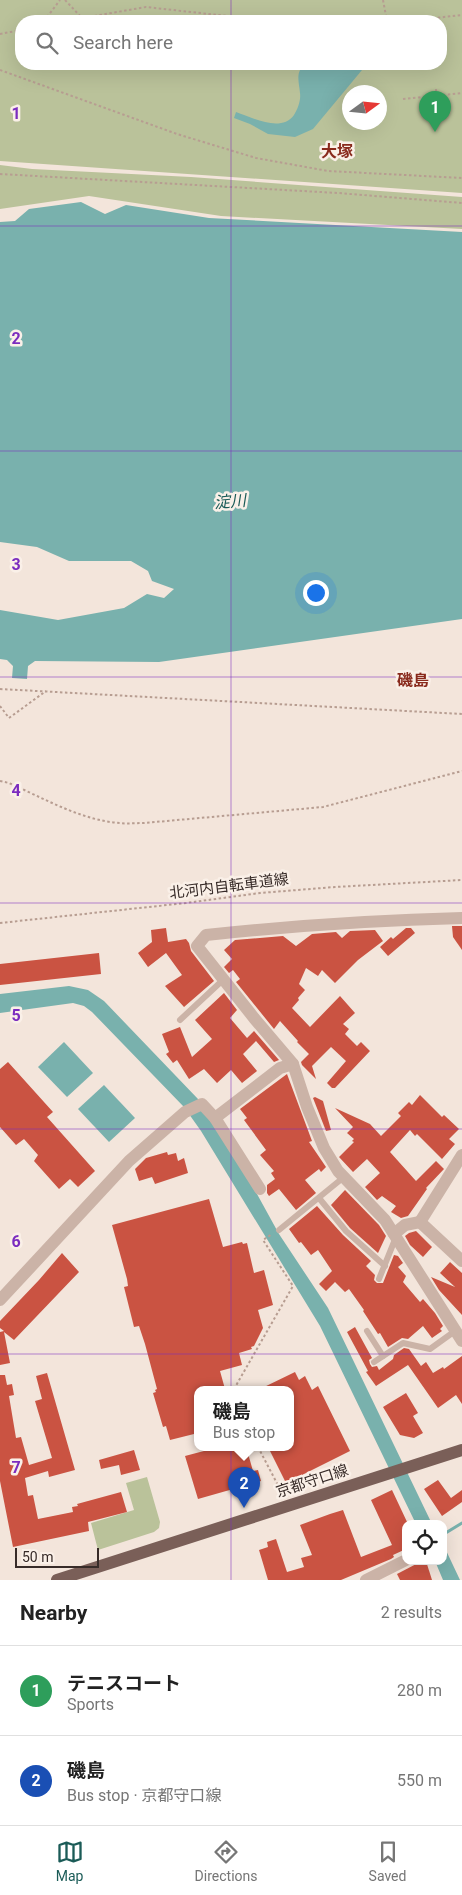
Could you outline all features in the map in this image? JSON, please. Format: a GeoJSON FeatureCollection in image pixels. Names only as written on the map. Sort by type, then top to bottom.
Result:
{"type":"FeatureCollection","features":[{"type":"Feature","properties":{"kind":"main road","name":"京都守口線"},"geometry":{"type":"LineString","coordinates":[[57,1580],[462,1450]]}},
{"type":"Feature","properties":{"kind":"street"},"geometry":{"type":"LineString","coordinates":[[458,1336],[380,1214],[338,1171],[324,1148],[307,1107],[293,1064],[197,946],[206,935],[272,928],[376,920],[462,918]]}},
{"type":"Feature","properties":{"kind":"street"},"geometry":{"type":"LineString","coordinates":[[215,1118],[280,1068],[293,1064]]}},
{"type":"Feature","properties":{"kind":"street"},"geometry":{"type":"LineString","coordinates":[[0,1300],[129,1162],[185,1112],[202,1104],[215,1118],[260,1189]]}},
{"type":"Feature","properties":{"kind":"street"},"geometry":{"type":"LineString","coordinates":[[395,1236],[405,1225],[420,1222],[462,1155]]}},
{"type":"Feature","properties":{"kind":"street"},"geometry":{"type":"LineString","coordinates":[[420,1222],[462,1261]]}},
{"type":"Feature","properties":{"kind":"street"},"geometry":{"type":"LineString","coordinates":[[366,1580],[402,1562]]}},
{"type":"Feature","properties":{"kind":"lane"},"geometry":{"type":"LineString","coordinates":[[180,1020],[224,980]]}},
{"type":"Feature","properties":{"kind":"lane"},"geometry":{"type":"LineString","coordinates":[[279,1230],[344,1178]]}},
{"type":"Feature","properties":{"kind":"lane"},"geometry":{"type":"LineString","coordinates":[[319,1198],[346,1231],[385,1266]]}},
{"type":"Feature","properties":{"kind":"lane"},"geometry":{"type":"LineString","coordinates":[[379,1279],[395,1236]]}},
{"type":"Feature","properties":{"kind":"lane"},"geometry":{"type":"LineString","coordinates":[[367,1331],[383,1356]]}},
{"type":"Feature","properties":{"kind":"lane"},"geometry":{"type":"LineString","coordinates":[[374,1362],[403,1343],[430,1349],[458,1336]]}},
{"type":"Feature","properties":{"kind":"path"},"geometry":{"type":"LineString","coordinates":[[49,15],[60,0]]}},
{"type":"Feature","properties":{"kind":"path"},"geometry":{"type":"LineString","coordinates":[[65,0],[79,15]]}},
{"type":"Feature","properties":{"kind":"path"},"geometry":{"type":"LineString","coordinates":[[383,0],[386,15]]}},
{"type":"Feature","properties":{"kind":"path"},"geometry":{"type":"LineString","coordinates":[[98,15],[146,6],[222,15]]}},
{"type":"Feature","properties":{"kind":"path"},"geometry":{"type":"LineString","coordinates":[[447,17],[462,15]]}},
{"type":"Feature","properties":{"kind":"path"},"geometry":{"type":"LineString","coordinates":[[0,34],[15,31]]}},
{"type":"Feature","properties":{"kind":"path"},"geometry":{"type":"LineString","coordinates":[[0,70],[177,134],[256,158],[328,171],[462,178]]}},
{"type":"Feature","properties":{"kind":"path"},"geometry":{"type":"LineString","coordinates":[[436,89],[438,102]]}},
{"type":"Feature","properties":{"kind":"path"},"geometry":{"type":"LineString","coordinates":[[403,99],[462,93]]}},
{"type":"Feature","properties":{"kind":"path"},"geometry":{"type":"LineString","coordinates":[[0,174],[338,193],[462,203]]}},
{"type":"Feature","properties":{"kind":"path"},"geometry":{"type":"LineString","coordinates":[[0,689],[462,714]]}},
{"type":"Feature","properties":{"kind":"path"},"geometry":{"type":"LineString","coordinates":[[0,706],[9,718],[46,691]]}},
{"type":"Feature","properties":{"kind":"path"},"geometry":{"type":"LineString","coordinates":[[0,781],[95,818],[118,823],[144,823],[323,807],[462,771]]}},
{"type":"Feature","properties":{"kind":"path","name":"北河内自転車道線"},"geometry":{"type":"LineString","coordinates":[[0,924],[260,893],[462,880]]}},
{"type":"Feature","properties":{"kind":"path"},"geometry":{"type":"LineString","coordinates":[[236,1386],[294,1286],[263,1240]]}},
{"type":"Feature","properties":{"kind":"path"},"geometry":{"type":"LineString","coordinates":[[260,1451],[281,1491]]}},
{"type":"Feature","properties":{"kind":"green space"},"geometry":{"type":"Polygon","coordinates":[[[0,0],[462,0],[462,193],[0,161],[0,0]]]}},
{"type":"Feature","properties":{"kind":"green space"},"geometry":{"type":"Polygon","coordinates":[[[0,165],[32,169],[191,177],[462,197],[462,229],[221,216],[89,196],[0,209],[0,165]]]}},
{"type":"Feature","properties":{"kind":"green space"},"geometry":{"type":"Polygon","coordinates":[[[147,1477],[160,1522],[159,1528],[154,1532],[98,1550],[91,1523],[134,1510],[126,1483],[147,1477]]]}},
{"type":"Feature","properties":{"kind":"water"},"geometry":{"type":"Polygon","coordinates":[[[300,70],[362,70],[350,85],[342,85],[342,94],[313,129],[295,137],[268,134],[234,118],[236,112],[266,123],[282,123],[288,120],[294,115],[299,104],[300,70]]]}},
{"type":"Feature","properties":{"kind":"water","name":"淀川"},"geometry":{"type":"Polygon","coordinates":[[[81,202],[105,214],[126,205],[209,218],[462,232],[462,619],[159,662],[35,661],[28,666],[27,679],[12,678],[13,666],[7,660],[0,659],[0,610],[58,620],[124,608],[147,594],[164,598],[174,589],[152,581],[148,571],[131,561],[69,561],[37,547],[0,542],[0,222],[15,221],[29,209],[81,202]]]}},
{"type":"Feature","properties":{"kind":"water"},"geometry":{"type":"Polygon","coordinates":[[[69,986],[88,990],[104,1001],[198,1099],[257,1194],[279,1234],[328,1308],[430,1520],[414,1520],[320,1326],[201,1131],[184,1107],[84,1006],[73,1003],[0,1013],[0,994],[69,986]]]}},
{"type":"Feature","properties":{"kind":"water"},"geometry":{"type":"Polygon","coordinates":[[[64,1042],[93,1073],[67,1097],[38,1067],[64,1042]]]}},
{"type":"Feature","properties":{"kind":"water"},"geometry":{"type":"Polygon","coordinates":[[[104,1085],[135,1118],[109,1142],[78,1109],[104,1085]]]}},
{"type":"Feature","properties":{"kind":"water"},"geometry":{"type":"Polygon","coordinates":[[[447,1552],[460,1580],[443,1580],[437,1565],[447,1565],[447,1552]]]}},
{"type":"Feature","properties":{"kind":"building"},"geometry":{"type":"Polygon","coordinates":[[[452,926],[462,926],[462,950],[453,937],[452,926]]]}},
{"type":"Feature","properties":{"kind":"building"},"geometry":{"type":"Polygon","coordinates":[[[166,928],[168,942],[186,939],[191,951],[214,981],[184,1007],[165,986],[182,975],[166,953],[148,967],[138,953],[152,942],[151,930],[166,928]]]}},
{"type":"Feature","properties":{"kind":"building"},"geometry":{"type":"Polygon","coordinates":[[[406,928],[411,928],[415,933],[388,956],[380,947],[391,937],[393,939],[406,928]]]}},
{"type":"Feature","properties":{"kind":"building"},"geometry":{"type":"Polygon","coordinates":[[[375,930],[383,941],[358,960],[335,983],[322,970],[318,976],[306,968],[299,984],[305,990],[292,1008],[310,1027],[340,996],[355,1013],[343,1024],[349,1029],[345,1034],[357,1046],[361,1042],[370,1051],[335,1088],[332,1088],[327,1083],[346,1061],[331,1047],[312,1066],[316,1079],[301,1062],[309,1054],[280,1021],[274,1029],[236,982],[240,979],[233,970],[229,973],[224,967],[232,959],[224,950],[235,940],[283,936],[296,946],[312,934],[336,932],[342,938],[350,931],[375,930]]]}},
{"type":"Feature","properties":{"kind":"building"},"geometry":{"type":"Polygon","coordinates":[[[99,953],[101,974],[0,985],[0,964],[99,953]]]}},
{"type":"Feature","properties":{"kind":"building"},"geometry":{"type":"Polygon","coordinates":[[[224,993],[237,1010],[230,1018],[247,1038],[254,1031],[279,1060],[274,1062],[256,1041],[243,1054],[257,1071],[242,1083],[231,1070],[217,1083],[204,1069],[189,1079],[177,1060],[173,1063],[166,1054],[169,1052],[162,1034],[180,1027],[192,1057],[212,1039],[195,1020],[224,993]]]}},
{"type":"Feature","properties":{"kind":"building"},"geometry":{"type":"Polygon","coordinates":[[[8,1062],[53,1112],[47,1117],[95,1171],[78,1187],[70,1179],[59,1189],[34,1161],[38,1155],[24,1139],[16,1145],[0,1127],[0,1069],[8,1062]]]}},
{"type":"Feature","properties":{"kind":"building"},"geometry":{"type":"Polygon","coordinates":[[[287,1074],[312,1141],[309,1142],[326,1167],[321,1172],[319,1169],[305,1180],[316,1193],[296,1210],[279,1189],[269,1196],[267,1193],[267,1185],[275,1179],[271,1173],[274,1171],[260,1155],[266,1150],[244,1120],[247,1118],[240,1109],[287,1074]]]}},
{"type":"Feature","properties":{"kind":"building"},"geometry":{"type":"Polygon","coordinates":[[[420,1095],[442,1117],[444,1115],[459,1129],[449,1139],[455,1144],[442,1159],[417,1134],[415,1136],[410,1130],[390,1152],[416,1181],[436,1161],[444,1169],[426,1188],[408,1216],[401,1218],[391,1212],[396,1206],[382,1196],[377,1200],[365,1187],[380,1173],[367,1159],[353,1172],[339,1157],[354,1142],[352,1141],[354,1139],[347,1133],[353,1127],[335,1108],[370,1124],[381,1136],[401,1116],[398,1113],[409,1102],[412,1105],[420,1095]]]}},
{"type":"Feature","properties":{"kind":"building"},"geometry":{"type":"Polygon","coordinates":[[[315,1097],[323,1101],[331,1130],[326,1131],[313,1098],[315,1097]]]}},
{"type":"Feature","properties":{"kind":"building"},"geometry":{"type":"Polygon","coordinates":[[[167,1152],[168,1155],[176,1153],[178,1161],[184,1158],[188,1173],[155,1184],[152,1177],[139,1181],[135,1169],[146,1158],[167,1152]]]}},
{"type":"Feature","properties":{"kind":"building"},"geometry":{"type":"Polygon","coordinates":[[[345,1190],[379,1225],[386,1236],[378,1253],[350,1228],[331,1205],[345,1190]]]}},
{"type":"Feature","properties":{"kind":"building"},"geometry":{"type":"Polygon","coordinates":[[[209,1199],[223,1247],[242,1242],[243,1244],[247,1243],[254,1273],[264,1270],[273,1305],[258,1310],[263,1328],[254,1346],[251,1347],[252,1349],[239,1353],[242,1365],[220,1371],[224,1386],[194,1386],[194,1434],[170,1440],[166,1426],[163,1427],[153,1393],[157,1389],[145,1344],[139,1326],[134,1327],[124,1287],[128,1286],[127,1279],[112,1225],[209,1199]]]}},
{"type":"Feature","properties":{"kind":"building"},"geometry":{"type":"Polygon","coordinates":[[[317,1206],[343,1235],[371,1261],[366,1266],[375,1275],[374,1280],[377,1283],[383,1283],[394,1255],[398,1256],[403,1263],[398,1267],[406,1276],[403,1282],[420,1302],[423,1299],[435,1313],[443,1326],[440,1329],[442,1331],[432,1338],[423,1326],[408,1339],[402,1338],[388,1347],[349,1289],[345,1292],[335,1282],[326,1291],[319,1284],[332,1271],[318,1250],[311,1255],[289,1229],[317,1206]]]}},
{"type":"Feature","properties":{"kind":"building"},"geometry":{"type":"Polygon","coordinates":[[[416,1231],[432,1247],[423,1257],[410,1245],[405,1236],[416,1231]]]}},
{"type":"Feature","properties":{"kind":"building"},"geometry":{"type":"Polygon","coordinates":[[[62,1253],[79,1272],[14,1340],[4,1332],[10,1363],[0,1365],[0,1332],[4,1331],[0,1328],[0,1321],[62,1253]]]}},
{"type":"Feature","properties":{"kind":"building"},"geometry":{"type":"Polygon","coordinates":[[[450,1262],[462,1273],[462,1315],[439,1290],[431,1277],[455,1287],[440,1273],[450,1262]]]}},
{"type":"Feature","properties":{"kind":"building"},"geometry":{"type":"Polygon","coordinates":[[[355,1327],[372,1358],[369,1360],[370,1364],[372,1367],[377,1366],[379,1370],[404,1348],[409,1349],[421,1366],[426,1362],[433,1373],[443,1367],[444,1369],[462,1356],[462,1404],[456,1395],[438,1408],[408,1365],[376,1386],[366,1372],[368,1371],[347,1332],[355,1327]]]}},
{"type":"Feature","properties":{"kind":"building"},"geometry":{"type":"Polygon","coordinates":[[[295,1372],[299,1380],[305,1376],[312,1390],[318,1386],[350,1451],[286,1483],[270,1451],[294,1451],[294,1386],[266,1386],[295,1372]]]}},
{"type":"Feature","properties":{"kind":"building"},"geometry":{"type":"Polygon","coordinates":[[[47,1373],[75,1470],[49,1477],[48,1471],[25,1478],[28,1496],[33,1495],[38,1519],[73,1512],[72,1507],[78,1506],[77,1504],[121,1492],[127,1512],[88,1522],[89,1531],[13,1547],[0,1481],[0,1375],[5,1375],[7,1385],[12,1384],[14,1395],[9,1396],[16,1438],[21,1437],[29,1465],[52,1458],[35,1401],[42,1399],[36,1376],[47,1373]]]}},
{"type":"Feature","properties":{"kind":"building"},"geometry":{"type":"Polygon","coordinates":[[[406,1393],[418,1413],[413,1416],[423,1433],[414,1438],[400,1435],[383,1407],[406,1393]]]}},
{"type":"Feature","properties":{"kind":"building"},"geometry":{"type":"Polygon","coordinates":[[[134,1450],[140,1470],[121,1475],[119,1465],[101,1469],[99,1460],[134,1450]]]}},
{"type":"Feature","properties":{"kind":"building"},"geometry":{"type":"Polygon","coordinates":[[[204,1451],[247,1451],[253,1471],[258,1470],[261,1481],[198,1499],[185,1456],[204,1451]]]}},
{"type":"Feature","properties":{"kind":"building"},"geometry":{"type":"Polygon","coordinates":[[[438,1480],[451,1498],[462,1490],[462,1502],[442,1516],[424,1489],[438,1480]]]}},
{"type":"Feature","properties":{"kind":"building"},"geometry":{"type":"Polygon","coordinates":[[[392,1490],[406,1520],[402,1520],[402,1551],[393,1555],[394,1557],[391,1559],[341,1580],[268,1580],[259,1550],[268,1547],[267,1542],[276,1539],[287,1572],[304,1567],[301,1558],[312,1555],[300,1525],[343,1510],[361,1557],[392,1545],[371,1500],[392,1490]]]}},
{"type":"Feature","properties":{"kind":"building"},"geometry":{"type":"Polygon","coordinates":[[[414,1565],[427,1565],[432,1580],[400,1580],[397,1574],[414,1565]]]}},
{"type":"Feature","properties":{"kind":"waterway"},"geometry":{"type":"LineString","coordinates":[[447,1532],[462,1523]]}},
{"type":"Feature","properties":{"kind":"place","name":"テニスコート"},"geometry":{"type":"Point","coordinates":[435,132]}},
{"type":"Feature","properties":{"kind":"place","name":"磯島"},"geometry":{"type":"Point","coordinates":[244,1508]}},
{"type":"Feature","properties":{"kind":"district","name":"大塚"},"geometry":{"type":"Point","coordinates":[337,151]}},
{"type":"Feature","properties":{"kind":"district","name":"磯島"},"geometry":{"type":"Point","coordinates":[413,680]}}]}
